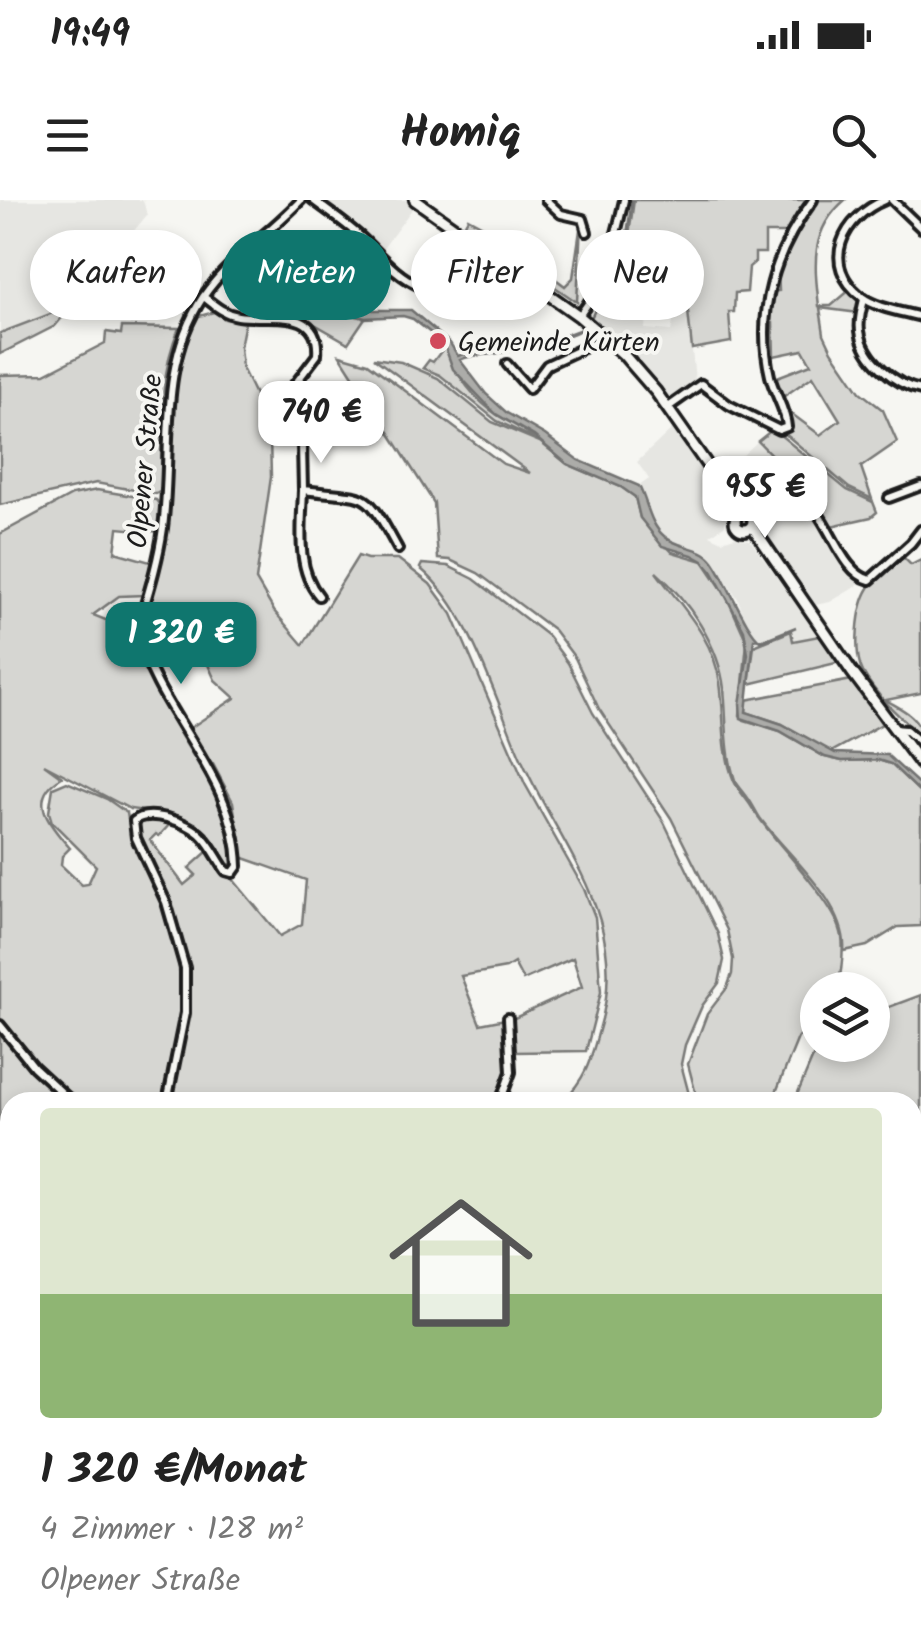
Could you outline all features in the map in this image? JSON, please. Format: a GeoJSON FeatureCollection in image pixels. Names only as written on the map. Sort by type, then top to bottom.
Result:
{"type":"FeatureCollection","features":[{"type":"Feature","properties":{"kind":"main road"},"geometry":{"type":"LineString","coordinates":[[416,200],[458,230]]}},
{"type":"Feature","properties":{"kind":"main road"},"geometry":{"type":"LineString","coordinates":[[583,320],[640,372],[740,512],[752,521],[893,729],[921,764]]}},
{"type":"Feature","properties":{"kind":"main road"},"geometry":{"type":"LineString","coordinates":[[740,512],[734,519],[736,526],[743,530],[752,521]]}},
{"type":"Feature","properties":{"kind":"street","name":"Olpener Straße"},"geometry":{"type":"LineString","coordinates":[[170,1092],[185,1013],[186,978],[166,902],[134,831],[136,818],[149,815],[190,828],[203,837],[226,871],[233,873],[238,866],[232,819],[225,799],[176,718],[138,632],[163,527],[170,388],[187,326],[204,296],[301,200]]}},
{"type":"Feature","properties":{"kind":"street"},"geometry":{"type":"LineString","coordinates":[[313,200],[358,234],[377,256],[411,283]]}},
{"type":"Feature","properties":{"kind":"street"},"geometry":{"type":"LineString","coordinates":[[546,200],[561,214],[583,219],[586,230]]}},
{"type":"Feature","properties":{"kind":"street"},"geometry":{"type":"LineString","coordinates":[[616,230],[624,200]]}},
{"type":"Feature","properties":{"kind":"street"},"geometry":{"type":"LineString","coordinates":[[667,408],[701,384],[739,411],[779,430],[788,427],[767,364],[768,292],[779,260],[814,200]]}},
{"type":"Feature","properties":{"kind":"street"},"geometry":{"type":"LineString","coordinates":[[921,228],[890,200],[848,227],[840,243],[844,274],[864,299],[921,318]]}},
{"type":"Feature","properties":{"kind":"street"},"geometry":{"type":"LineString","coordinates":[[204,296],[233,316],[274,315],[296,320],[310,328],[316,338],[313,363],[292,388],[302,445],[303,554],[310,586],[319,596]]}},
{"type":"Feature","properties":{"kind":"street"},"geometry":{"type":"LineString","coordinates":[[864,299],[860,332],[866,347],[897,382],[921,390]]}},
{"type":"Feature","properties":{"kind":"street"},"geometry":{"type":"LineString","coordinates":[[508,364],[529,388],[547,364],[594,343],[602,335]]}},
{"type":"Feature","properties":{"kind":"street"},"geometry":{"type":"LineString","coordinates":[[889,498],[921,486]]}},
{"type":"Feature","properties":{"kind":"street"},"geometry":{"type":"LineString","coordinates":[[303,490],[364,497],[377,510],[398,549]]}},
{"type":"Feature","properties":{"kind":"street"},"geometry":{"type":"LineString","coordinates":[[752,521],[781,495],[802,496],[831,530],[852,570],[870,580],[921,530]]}},
{"type":"Feature","properties":{"kind":"street"},"geometry":{"type":"LineString","coordinates":[[893,729],[906,730],[921,743]]}},
{"type":"Feature","properties":{"kind":"street"},"geometry":{"type":"LineString","coordinates":[[504,1092],[511,1072],[508,1018]]}},
{"type":"Feature","properties":{"kind":"street"},"geometry":{"type":"LineString","coordinates":[[0,1026],[34,1068],[61,1092]]}},
{"type":"Feature","properties":{"kind":"shaded area"},"geometry":{"type":"Polygon","coordinates":[[[0,200],[143,200],[147,215],[135,230],[30,230],[30,320],[37,320],[0,333],[0,200]]]}},
{"type":"Feature","properties":{"kind":"shaded area"},"geometry":{"type":"Polygon","coordinates":[[[318,200],[407,200],[415,205],[391,238],[391,230],[358,230],[318,200]]]}},
{"type":"Feature","properties":{"kind":"shaded area"},"geometry":{"type":"Polygon","coordinates":[[[634,200],[811,200],[792,233],[765,233],[765,253],[755,253],[755,262],[749,267],[747,292],[735,293],[734,312],[729,312],[731,342],[692,349],[689,320],[704,320],[704,230],[630,230],[634,200]]]}},
{"type":"Feature","properties":{"kind":"shaded area"},"geometry":{"type":"Polygon","coordinates":[[[816,200],[845,200],[825,223],[820,236],[816,262],[819,306],[831,306],[851,289],[861,300],[859,313],[820,308],[824,334],[860,392],[883,410],[897,442],[861,467],[872,499],[849,488],[783,432],[789,428],[788,417],[792,414],[820,435],[840,420],[813,376],[783,397],[780,391],[776,393],[772,379],[811,364],[803,350],[774,356],[773,323],[767,323],[770,292],[779,291],[778,269],[816,200]]]}},
{"type":"Feature","properties":{"kind":"shaded area"},"geometry":{"type":"Polygon","coordinates":[[[468,218],[490,230],[471,230],[464,225],[468,218]]]}},
{"type":"Feature","properties":{"kind":"shaded area"},"geometry":{"type":"Polygon","coordinates":[[[577,250],[577,302],[557,288],[557,280],[565,286],[573,278],[577,250]]]}},
{"type":"Feature","properties":{"kind":"shaded area"},"geometry":{"type":"Polygon","coordinates":[[[391,310],[411,310],[411,318],[391,317],[391,310]]]}},
{"type":"Feature","properties":{"kind":"shaded area"},"geometry":{"type":"Polygon","coordinates":[[[214,312],[222,320],[245,322],[240,347],[242,368],[263,411],[270,436],[271,477],[256,580],[274,611],[303,645],[358,556],[398,559],[430,584],[452,614],[525,784],[584,889],[595,917],[601,992],[586,1051],[513,1052],[510,1020],[582,987],[573,958],[523,980],[514,963],[461,976],[480,1024],[505,1019],[508,1078],[502,1092],[173,1092],[187,1026],[188,965],[169,899],[138,835],[138,821],[151,819],[170,824],[150,840],[184,885],[196,875],[189,868],[208,851],[223,874],[232,878],[280,936],[302,924],[306,880],[241,857],[233,802],[213,764],[187,730],[235,698],[215,680],[205,658],[183,668],[166,631],[144,641],[143,629],[167,530],[172,421],[179,367],[187,341],[202,315],[214,312]]]}},
{"type":"Feature","properties":{"kind":"shaded area"},"geometry":{"type":"Polygon","coordinates":[[[34,320],[60,320],[0,354],[0,333],[34,320]]]}},
{"type":"Feature","properties":{"kind":"shaded area"},"geometry":{"type":"Polygon","coordinates":[[[308,320],[364,320],[348,343],[308,320]]]}},
{"type":"Feature","properties":{"kind":"shaded area"},"geometry":{"type":"Polygon","coordinates":[[[414,320],[423,320],[450,343],[458,356],[517,347],[583,328],[544,343],[460,360],[486,394],[507,413],[578,460],[639,486],[659,531],[713,561],[760,640],[754,639],[746,712],[782,724],[835,753],[887,755],[921,786],[921,793],[891,764],[825,757],[780,731],[741,718],[748,654],[744,630],[712,571],[692,555],[662,546],[640,518],[635,497],[567,464],[534,436],[496,414],[453,369],[437,338],[414,320]]]}},
{"type":"Feature","properties":{"kind":"shaded area"},"geometry":{"type":"Polygon","coordinates":[[[595,320],[646,320],[645,329],[671,331],[674,320],[689,320],[695,380],[686,394],[668,401],[643,367],[595,320]]]}},
{"type":"Feature","properties":{"kind":"shaded area"},"geometry":{"type":"Polygon","coordinates":[[[122,327],[179,328],[164,387],[161,491],[156,494],[96,483],[0,505],[0,375],[45,374],[105,343],[106,332],[121,334],[122,327]]]}},
{"type":"Feature","properties":{"kind":"shaded area"},"geometry":{"type":"Polygon","coordinates":[[[445,346],[454,367],[481,402],[541,442],[497,421],[440,375],[423,368],[445,346]]]}},
{"type":"Feature","properties":{"kind":"shaded area"},"geometry":{"type":"Polygon","coordinates":[[[340,355],[368,363],[503,464],[530,473],[374,358],[401,362],[438,378],[492,422],[540,442],[567,464],[635,497],[640,518],[672,552],[703,561],[726,595],[747,642],[740,715],[744,720],[780,731],[825,757],[891,764],[921,793],[921,926],[898,927],[867,946],[844,951],[843,933],[826,898],[760,818],[735,780],[716,656],[690,610],[656,572],[711,651],[720,683],[727,757],[736,784],[760,820],[816,889],[842,937],[840,972],[800,972],[800,1036],[776,1092],[695,1092],[688,1064],[707,1014],[727,988],[732,974],[727,930],[671,818],[599,709],[575,658],[554,630],[478,573],[450,560],[438,559],[434,503],[340,355]]]}},
{"type":"Feature","properties":{"kind":"shaded area"},"geometry":{"type":"Polygon","coordinates":[[[673,428],[716,490],[728,515],[724,526],[710,535],[722,541],[735,537],[750,540],[819,636],[793,642],[790,632],[754,646],[738,599],[710,556],[672,542],[654,525],[639,486],[649,479],[637,462],[673,428]]]}},
{"type":"Feature","properties":{"kind":"shaded area"},"geometry":{"type":"Polygon","coordinates":[[[773,429],[847,490],[873,502],[877,512],[871,517],[831,526],[818,503],[758,441],[773,429]]]}},
{"type":"Feature","properties":{"kind":"shaded area"},"geometry":{"type":"Polygon","coordinates":[[[758,441],[816,501],[791,489],[753,506],[745,505],[723,474],[758,441]]]}},
{"type":"Feature","properties":{"kind":"shaded area"},"geometry":{"type":"Polygon","coordinates":[[[97,490],[156,500],[161,507],[160,532],[118,528],[115,552],[154,563],[144,595],[119,596],[93,615],[133,631],[134,642],[167,710],[219,802],[230,840],[233,864],[226,865],[209,837],[197,827],[130,809],[44,764],[62,777],[51,785],[43,803],[49,821],[70,848],[62,856],[61,865],[82,885],[88,884],[96,866],[52,822],[49,812],[53,788],[67,782],[107,799],[127,813],[136,846],[160,898],[177,952],[180,976],[178,1024],[166,1092],[66,1092],[45,1074],[0,1020],[0,534],[72,495],[97,490]]]}},
{"type":"Feature","properties":{"kind":"shaded area"},"geometry":{"type":"Polygon","coordinates":[[[786,497],[807,504],[831,537],[844,565],[859,580],[857,586],[830,602],[815,605],[759,526],[760,516],[786,497]]]}},
{"type":"Feature","properties":{"kind":"shaded area"},"geometry":{"type":"Polygon","coordinates":[[[901,555],[911,565],[921,560],[921,693],[886,700],[914,719],[921,736],[875,690],[863,672],[858,654],[859,618],[865,596],[901,555]]]}},
{"type":"Feature","properties":{"kind":"shaded area"},"geometry":{"type":"Polygon","coordinates":[[[422,564],[448,566],[474,579],[548,636],[664,822],[718,934],[724,960],[719,983],[702,1006],[685,1045],[681,1064],[688,1092],[571,1092],[593,1051],[607,990],[607,953],[599,919],[587,886],[519,754],[467,630],[438,586],[420,568],[422,564]]]}},
{"type":"Feature","properties":{"kind":"shaded area"},"geometry":{"type":"Polygon","coordinates":[[[791,631],[793,641],[819,636],[840,662],[749,684],[754,646],[791,631]]]}},
{"type":"Feature","properties":{"kind":"shaded area"},"geometry":{"type":"Polygon","coordinates":[[[852,680],[882,724],[831,752],[782,724],[746,712],[746,700],[852,680]]]}},
{"type":"Feature","properties":{"kind":"shaded area"},"geometry":{"type":"Polygon","coordinates":[[[921,995],[921,1092],[798,1092],[811,1062],[890,1062],[890,1007],[921,995]]]}},
{"type":"Feature","properties":{"kind":"shaded area"},"geometry":{"type":"Polygon","coordinates":[[[0,1031],[56,1092],[0,1092],[0,1031]]]}},
{"type":"Feature","properties":{"kind":"waterway"},"geometry":{"type":"LineString","coordinates":[[628,230],[632,200]]}},
{"type":"Feature","properties":{"kind":"place","name":"Gemeinde Kürten"},"geometry":{"type":"Point","coordinates":[438,341]}}]}
